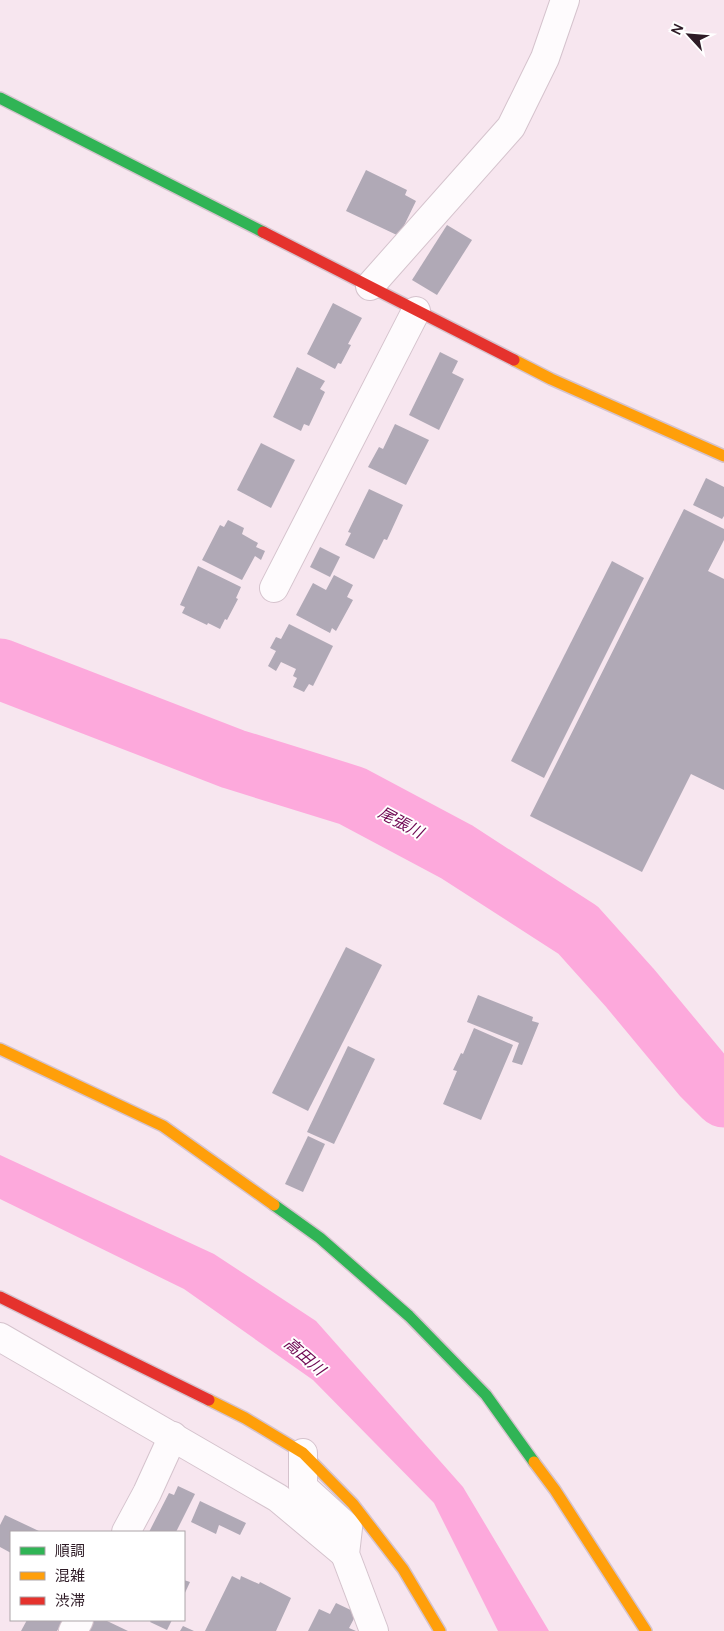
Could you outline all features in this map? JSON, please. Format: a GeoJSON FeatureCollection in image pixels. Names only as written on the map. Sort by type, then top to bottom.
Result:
{"type":"FeatureCollection","features":[{"type":"Feature","properties":{"kind":"street"},"geometry":{"type":"LineString","coordinates":[[370,286],[512,127],[545,58],[565,0]]}},
{"type":"Feature","properties":{"kind":"street"},"geometry":{"type":"LineString","coordinates":[[0,98],[552,379],[724,456]]}},
{"type":"Feature","properties":{"kind":"street"},"geometry":{"type":"LineString","coordinates":[[274,588],[416,311]]}},
{"type":"Feature","properties":{"kind":"street"},"geometry":{"type":"LineString","coordinates":[[0,1050],[163,1126],[320,1238],[409,1316],[486,1395],[555,1490],[646,1631]]}},
{"type":"Feature","properties":{"kind":"street"},"geometry":{"type":"LineString","coordinates":[[0,1297],[246,1418],[303,1453],[354,1504],[403,1569],[440,1631]]}},
{"type":"Feature","properties":{"kind":"street"},"geometry":{"type":"LineString","coordinates":[[0,1338],[278,1498],[345,1554]]}},
{"type":"Feature","properties":{"kind":"street"},"geometry":{"type":"LineString","coordinates":[[127,1531],[147,1493],[173,1436]]}},
{"type":"Feature","properties":{"kind":"street"},"geometry":{"type":"LineString","coordinates":[[303,1453],[303,1487],[348,1528],[345,1554],[374,1631]]}},
{"type":"Feature","properties":{"kind":"water","name":"高田川"},"geometry":{"type":"Polygon","coordinates":[[[0,1155],[214,1254],[316,1321],[463,1487],[549,1631],[498,1631],[434,1503],[313,1380],[184,1289],[0,1199],[0,1155]]]}},
{"type":"Feature","properties":{"kind":"building"},"geometry":{"type":"Polygon","coordinates":[[[366,170],[407,190],[405,195],[416,201],[399,236],[346,211],[366,170]]]}},
{"type":"Feature","properties":{"kind":"building"},"geometry":{"type":"Polygon","coordinates":[[[447,225],[472,240],[437,295],[412,280],[447,225]]]}},
{"type":"Feature","properties":{"kind":"building"},"geometry":{"type":"Polygon","coordinates":[[[333,303],[362,318],[348,344],[351,345],[341,364],[338,363],[335,369],[307,354],[333,303]]]}},
{"type":"Feature","properties":{"kind":"building"},"geometry":{"type":"Polygon","coordinates":[[[440,352],[458,361],[452,373],[464,379],[439,430],[409,415],[440,352]]]}},
{"type":"Feature","properties":{"kind":"building"},"geometry":{"type":"Polygon","coordinates":[[[297,367],[325,381],[320,389],[325,392],[309,426],[304,424],[301,431],[273,417],[297,367]]]}},
{"type":"Feature","properties":{"kind":"building"},"geometry":{"type":"Polygon","coordinates":[[[395,424],[429,440],[406,485],[368,467],[379,447],[383,449],[395,424]]]}},
{"type":"Feature","properties":{"kind":"building"},"geometry":{"type":"Polygon","coordinates":[[[261,443],[295,460],[271,508],[237,490],[261,443]]]}},
{"type":"Feature","properties":{"kind":"building"},"geometry":{"type":"Polygon","coordinates":[[[706,478],[724,487],[724,516],[722,519],[693,505],[706,478]]]}},
{"type":"Feature","properties":{"kind":"building"},"geometry":{"type":"Polygon","coordinates":[[[369,489],[403,505],[387,540],[384,539],[374,559],[345,545],[351,533],[348,532],[369,489]]]}},
{"type":"Feature","properties":{"kind":"building"},"geometry":{"type":"Polygon","coordinates":[[[684,509],[724,529],[724,540],[708,571],[724,579],[724,790],[691,774],[642,872],[530,816],[684,509]]]}},
{"type":"Feature","properties":{"kind":"building"},"geometry":{"type":"Polygon","coordinates":[[[228,520],[244,528],[242,534],[258,543],[256,547],[265,551],[261,560],[255,556],[242,580],[202,560],[220,525],[224,527],[228,520]]]}},
{"type":"Feature","properties":{"kind":"building"},"geometry":{"type":"Polygon","coordinates":[[[320,547],[340,557],[330,577],[310,567],[320,547]]]}},
{"type":"Feature","properties":{"kind":"building"},"geometry":{"type":"Polygon","coordinates":[[[612,561],[644,578],[544,778],[511,761],[612,561]]]}},
{"type":"Feature","properties":{"kind":"building"},"geometry":{"type":"Polygon","coordinates":[[[198,566],[241,587],[236,598],[238,599],[220,629],[182,613],[185,607],[180,605],[198,566]]]}},
{"type":"Feature","properties":{"kind":"building"},"geometry":{"type":"Polygon","coordinates":[[[334,575],[353,585],[347,597],[353,600],[336,631],[332,628],[330,633],[296,615],[313,583],[326,590],[334,575]]]}},
{"type":"Feature","properties":{"kind":"building"},"geometry":{"type":"Polygon","coordinates":[[[289,624],[333,646],[313,686],[309,684],[304,692],[293,687],[297,678],[293,676],[296,669],[281,662],[276,671],[268,666],[276,651],[270,648],[276,637],[281,639],[289,624]]]}},
{"type":"Feature","properties":{"kind":"building"},"geometry":{"type":"Polygon","coordinates":[[[346,947],[382,965],[308,1111],[272,1093],[346,947]]]}},
{"type":"Feature","properties":{"kind":"building"},"geometry":{"type":"Polygon","coordinates":[[[478,995],[533,1017],[532,1021],[539,1023],[522,1065],[512,1062],[519,1043],[467,1022],[478,995]]]}},
{"type":"Feature","properties":{"kind":"building"},"geometry":{"type":"Polygon","coordinates":[[[474,1028],[513,1045],[481,1120],[443,1104],[457,1071],[453,1070],[461,1053],[463,1054],[474,1028]]]}},
{"type":"Feature","properties":{"kind":"building"},"geometry":{"type":"Polygon","coordinates":[[[348,1046],[375,1059],[334,1144],[307,1132],[348,1046]]]}},
{"type":"Feature","properties":{"kind":"building"},"geometry":{"type":"Polygon","coordinates":[[[308,1136],[325,1144],[303,1192],[285,1184],[308,1136]]]}},
{"type":"Feature","properties":{"kind":"building"},"geometry":{"type":"Polygon","coordinates":[[[178,1486],[195,1494],[176,1531],[150,1531],[169,1493],[174,1495],[178,1486]]]}},
{"type":"Feature","properties":{"kind":"building"},"geometry":{"type":"Polygon","coordinates":[[[200,1501],[246,1523],[240,1535],[219,1525],[216,1534],[191,1522],[200,1501]]]}},
{"type":"Feature","properties":{"kind":"building"},"geometry":{"type":"Polygon","coordinates":[[[5,1515],[39,1531],[10,1531],[10,1552],[0,1547],[0,1525],[5,1515]]]}},
{"type":"Feature","properties":{"kind":"building"},"geometry":{"type":"Polygon","coordinates":[[[232,1576],[240,1580],[241,1576],[259,1584],[260,1582],[291,1598],[276,1631],[205,1631],[232,1576]]]}},
{"type":"Feature","properties":{"kind":"building"},"geometry":{"type":"Polygon","coordinates":[[[185,1580],[190,1582],[185,1593],[185,1580]]]}},
{"type":"Feature","properties":{"kind":"building"},"geometry":{"type":"Polygon","coordinates":[[[336,1603],[357,1613],[349,1628],[356,1631],[308,1631],[319,1609],[330,1614],[336,1603]]]}},
{"type":"Feature","properties":{"kind":"building"},"geometry":{"type":"Polygon","coordinates":[[[26,1621],[62,1621],[57,1631],[21,1631],[26,1621]]]}},
{"type":"Feature","properties":{"kind":"building"},"geometry":{"type":"Polygon","coordinates":[[[94,1621],[107,1621],[128,1631],[89,1631],[94,1621]]]}},
{"type":"Feature","properties":{"kind":"building"},"geometry":{"type":"Polygon","coordinates":[[[150,1621],[172,1621],[167,1630],[150,1621]]]}},
{"type":"Feature","properties":{"kind":"building"},"geometry":{"type":"Polygon","coordinates":[[[183,1626],[194,1631],[180,1631],[183,1626]]]}},
{"type":"Feature","properties":{"kind":"waterway","name":"尾張川"},"geometry":{"type":"LineString","coordinates":[[0,669],[233,759],[352,796],[457,852],[578,930],[630,988],[703,1076],[724,1097]]}},
{"type":"Feature","properties":{"kind":"traffic: fast"},"geometry":{"type":"LineString","coordinates":[[0,98],[263,232]]}},
{"type":"Feature","properties":{"kind":"traffic: fast"},"geometry":{"type":"LineString","coordinates":[[274,1205],[320,1238],[409,1316],[486,1395],[534,1462]]}},
{"type":"Feature","properties":{"kind":"traffic: slow"},"geometry":{"type":"LineString","coordinates":[[514,360],[551,379],[724,456]]}},
{"type":"Feature","properties":{"kind":"traffic: slow"},"geometry":{"type":"LineString","coordinates":[[0,1049],[163,1126],[274,1205]]}},
{"type":"Feature","properties":{"kind":"traffic: slow"},"geometry":{"type":"LineString","coordinates":[[209,1400],[245,1418],[303,1453],[353,1504],[403,1569],[440,1631]]}},
{"type":"Feature","properties":{"kind":"traffic: slow"},"geometry":{"type":"LineString","coordinates":[[534,1462],[555,1490],[646,1631]]}},
{"type":"Feature","properties":{"kind":"traffic: jam"},"geometry":{"type":"LineString","coordinates":[[263,232],[514,360]]}},
{"type":"Feature","properties":{"kind":"traffic: jam"},"geometry":{"type":"LineString","coordinates":[[0,1297],[209,1400]]}}]}
